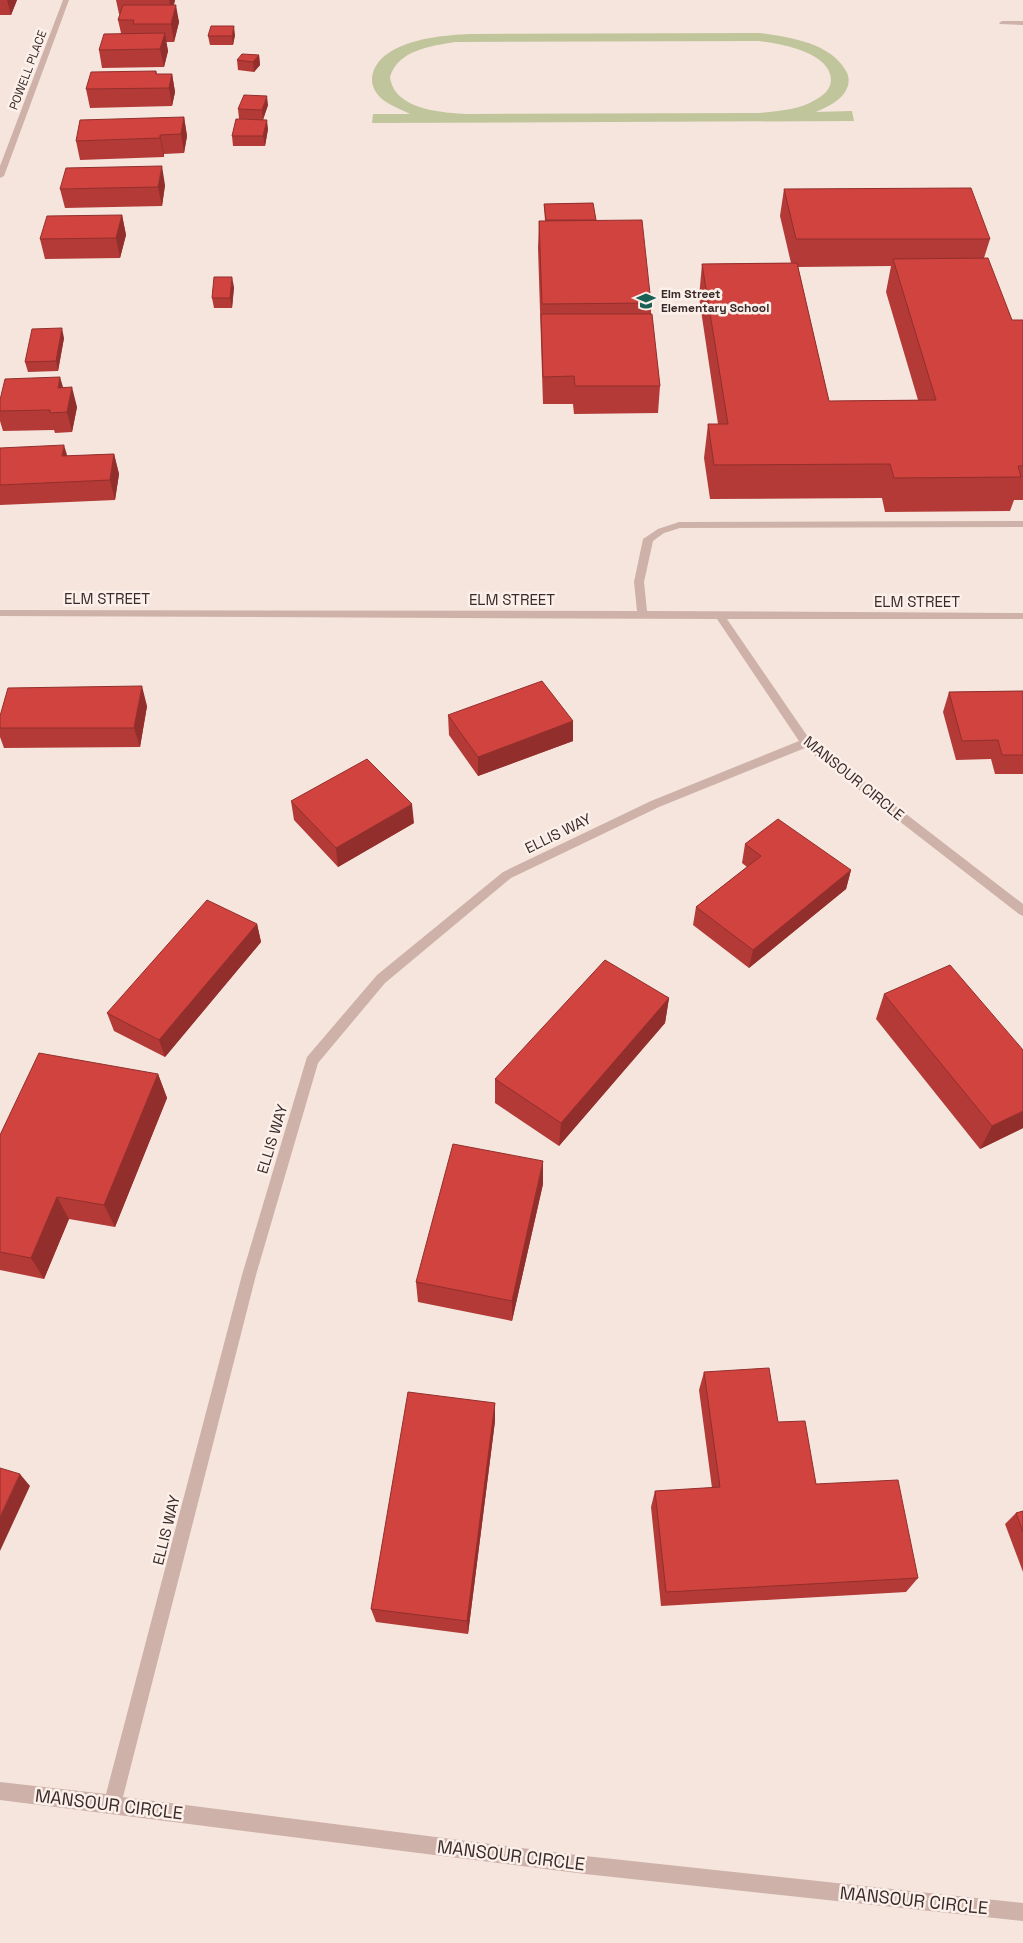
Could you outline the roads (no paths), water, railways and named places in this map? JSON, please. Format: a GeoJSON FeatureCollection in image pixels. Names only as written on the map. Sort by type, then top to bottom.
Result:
{"type":"FeatureCollection","features":[{"type":"Feature","properties":{"kind":"street","name":"POWELL PLACE"},"geometry":{"type":"LineString","coordinates":[[0,176],[66,0]]}},
{"type":"Feature","properties":{"kind":"street"},"geometry":{"type":"LineString","coordinates":[[1002,22],[1023,22]]}},
{"type":"Feature","properties":{"kind":"street"},"geometry":{"type":"LineString","coordinates":[[642,614],[639,582],[648,539],[661,531],[679,525],[1023,524]]}},
{"type":"Feature","properties":{"kind":"street","name":"ELM STREET"},"geometry":{"type":"LineString","coordinates":[[0,613],[1023,616]]}},
{"type":"Feature","properties":{"kind":"street","name":"MANSOUR CIRCLE"},"geometry":{"type":"LineString","coordinates":[[719,614],[806,743],[1023,910]]}},
{"type":"Feature","properties":{"kind":"street","name":"ELLIS WAY"},"geometry":{"type":"LineString","coordinates":[[112,1804],[249,1274],[312,1061],[380,979],[507,875],[655,804],[806,743]]}},
{"type":"Feature","properties":{"kind":"street","name":"MANSOUR CIRCLE"},"geometry":{"type":"LineString","coordinates":[[0,1791],[585,1864],[1023,1912]]}},
{"type":"Feature","properties":{"kind":"place","name":"Elm Street Elementary School"},"geometry":{"type":"Point","coordinates":[646,301]}}]}
